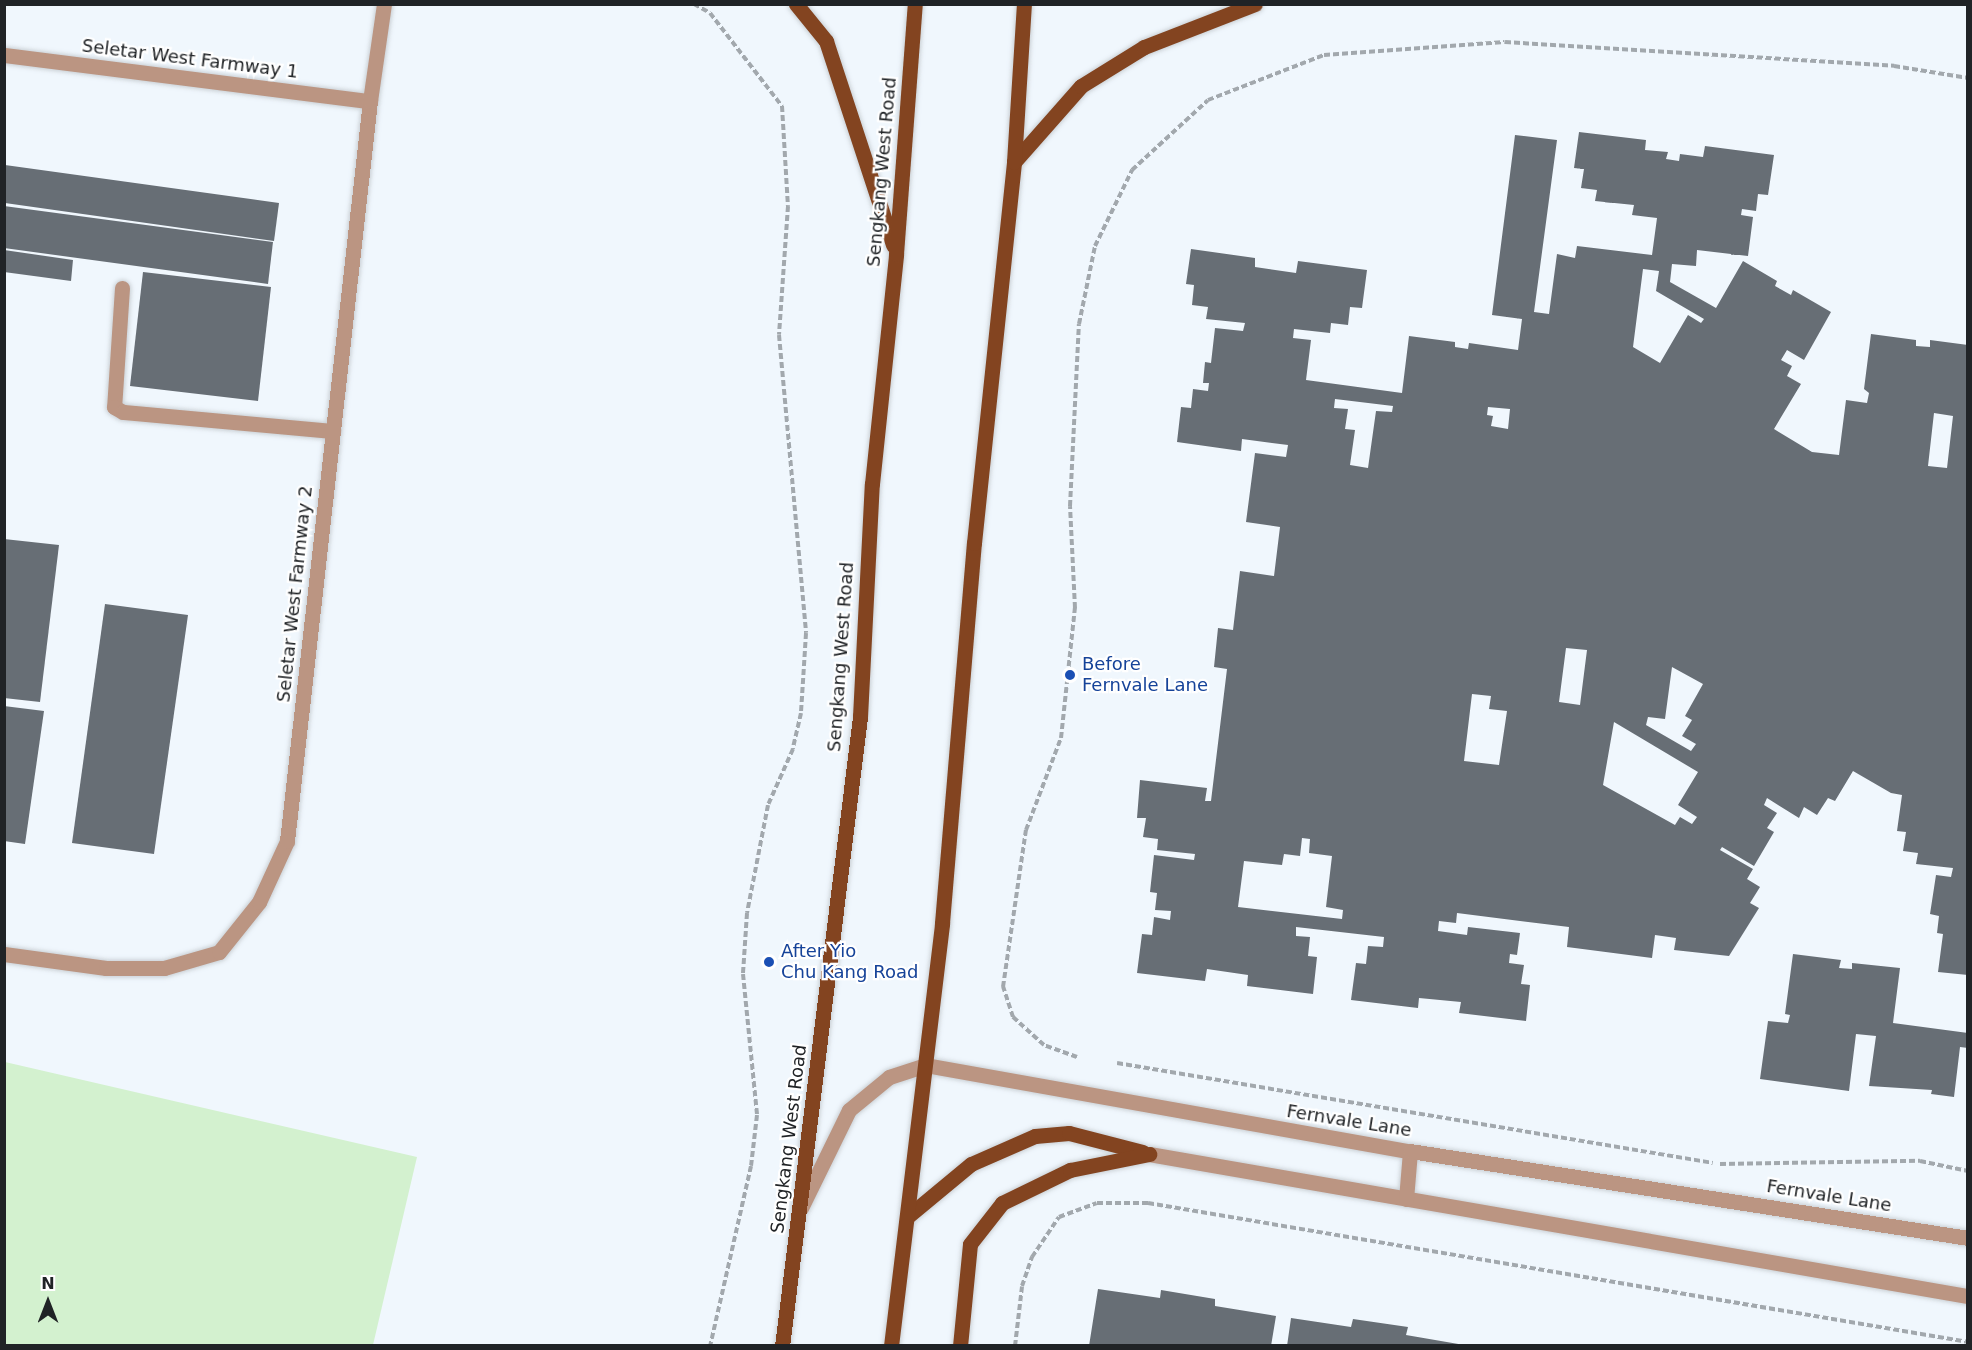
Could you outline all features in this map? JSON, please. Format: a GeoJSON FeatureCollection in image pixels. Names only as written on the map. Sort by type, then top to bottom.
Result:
{"type":"FeatureCollection","features":[{"type":"Feature","properties":{"kind":"main road"},"geometry":{"type":"LineString","coordinates":[[796,4],[826,41],[896,254]]}},
{"type":"Feature","properties":{"kind":"main road","name":"Sengkang West Road"},"geometry":{"type":"LineString","coordinates":[[782,1346],[860,717],[872,484],[896,254],[915,4]]}},
{"type":"Feature","properties":{"kind":"main road"},"geometry":{"type":"LineString","coordinates":[[891,1346],[942,923],[974,543],[1014,162],[1024,4]]}},
{"type":"Feature","properties":{"kind":"main road"},"geometry":{"type":"LineString","coordinates":[[1014,162],[1081,86],[1144,46],[1255,4]]}},
{"type":"Feature","properties":{"kind":"main road"},"geometry":{"type":"LineString","coordinates":[[907,1217],[970,1164],[1035,1136],[1069,1133],[1149,1154]]}},
{"type":"Feature","properties":{"kind":"main road"},"geometry":{"type":"LineString","coordinates":[[960,1346],[970,1244],[1002,1203],[1070,1170],[1149,1154]]}},
{"type":"Feature","properties":{"kind":"street","name":"Seletar West Farmway 2"},"geometry":{"type":"LineString","coordinates":[[4,954],[106,968],[164,968],[219,952],[259,902],[287,841],[370,101],[384,4]]}},
{"type":"Feature","properties":{"kind":"street","name":"Seletar West Farmway 1"},"geometry":{"type":"LineString","coordinates":[[4,55],[370,101]]}},
{"type":"Feature","properties":{"kind":"street"},"geometry":{"type":"LineString","coordinates":[[122,288],[114,407],[123,412],[333,431]]}},
{"type":"Feature","properties":{"kind":"street","name":"Fernvale Lane"},"geometry":{"type":"LineString","coordinates":[[800,1210],[849,1110],[890,1077],[925,1065],[1410,1150],[1968,1238]]}},
{"type":"Feature","properties":{"kind":"street"},"geometry":{"type":"LineString","coordinates":[[1406,1199],[1410,1150]]}},
{"type":"Feature","properties":{"kind":"street"},"geometry":{"type":"LineString","coordinates":[[1149,1154],[1968,1296]]}},
{"type":"Feature","properties":{"kind":"path"},"geometry":{"type":"LineString","coordinates":[[694,4],[710,13],[782,106],[788,206],[779,335],[806,633],[801,713],[793,749],[768,805],[747,914],[743,974],[757,1115],[751,1166],[710,1346]]}},
{"type":"Feature","properties":{"kind":"path"},"geometry":{"type":"LineString","coordinates":[[1083,1059],[1044,1046],[1013,1017],[1003,987],[1026,830],[1061,738],[1075,608],[1070,506],[1079,324],[1095,246],[1132,170],[1208,100],[1324,55],[1505,42],[1894,66],[1968,78]]}},
{"type":"Feature","properties":{"kind":"path"},"geometry":{"type":"LineString","coordinates":[[1111,1062],[1723,1164],[1920,1161],[1968,1171]]}},
{"type":"Feature","properties":{"kind":"path"},"geometry":{"type":"LineString","coordinates":[[1015,1346],[1022,1286],[1032,1257],[1059,1217],[1097,1203],[1148,1203],[1968,1342]]}},
{"type":"Feature","properties":{"kind":"green space"},"geometry":{"type":"Polygon","coordinates":[[[5,1062],[417,1157],[373,1345],[5,1345],[5,1062]]]}},
{"type":"Feature","properties":{"kind":"building"},"geometry":{"type":"Polygon","coordinates":[[[1579,132],[1646,140],[1645,150],[1668,152],[1666,159],[1679,161],[1680,154],[1703,157],[1705,146],[1774,155],[1768,195],[1758,194],[1756,211],[1742,209],[1741,215],[1753,217],[1748,256],[1697,250],[1696,266],[1672,264],[1670,282],[1716,308],[1743,261],[1777,281],[1775,286],[1791,295],[1793,290],[1831,312],[1804,360],[1787,350],[1781,360],[1792,366],[1787,376],[1801,384],[1774,429],[1812,452],[1839,455],[1846,400],[1867,403],[1869,393],[1864,389],[1871,334],[1916,340],[1916,346],[1930,347],[1930,340],[1968,345],[1968,975],[1938,972],[1943,934],[1937,933],[1939,916],[1930,914],[1936,875],[1951,877],[1953,868],[1916,864],[1918,853],[1903,851],[1906,832],[1897,831],[1902,795],[1891,793],[1853,771],[1835,801],[1828,798],[1817,815],[1804,807],[1799,818],[1767,798],[1764,805],[1777,813],[1767,828],[1774,832],[1754,866],[1722,847],[1720,850],[1753,869],[1747,879],[1760,887],[1750,903],[1759,908],[1729,956],[1674,950],[1676,938],[1655,935],[1652,958],[1567,947],[1569,927],[1457,913],[1456,923],[1439,921],[1438,931],[1467,935],[1468,927],[1520,933],[1517,955],[1510,954],[1509,963],[1524,965],[1521,984],[1530,985],[1526,1021],[1459,1013],[1461,1002],[1419,998],[1418,1008],[1351,1000],[1356,963],[1366,964],[1368,946],[1383,947],[1384,937],[1296,927],[1296,936],[1310,937],[1308,956],[1317,957],[1313,994],[1247,986],[1248,975],[1207,969],[1205,981],[1137,973],[1142,934],[1152,935],[1154,917],[1170,920],[1171,911],[1155,910],[1157,893],[1150,892],[1154,855],[1194,860],[1195,854],[1157,850],[1158,839],[1143,837],[1146,818],[1137,818],[1140,780],[1207,788],[1205,801],[1211,801],[1227,669],[1214,667],[1218,628],[1233,630],[1240,571],[1274,576],[1280,527],[1246,522],[1255,453],[1286,457],[1288,445],[1242,439],[1241,451],[1177,442],[1181,407],[1191,408],[1193,389],[1208,391],[1209,383],[1203,383],[1205,362],[1211,363],[1215,328],[1243,331],[1245,323],[1206,319],[1208,307],[1192,305],[1194,285],[1186,284],[1191,249],[1255,258],[1255,267],[1296,273],[1298,261],[1367,270],[1362,308],[1350,307],[1348,325],[1331,323],[1330,333],[1294,329],[1293,338],[1311,340],[1306,380],[1402,393],[1409,336],[1455,342],[1455,347],[1468,349],[1469,343],[1518,350],[1522,319],[1492,315],[1515,135],[1557,140],[1534,312],[1549,314],[1557,254],[1575,258],[1577,246],[1652,255],[1657,218],[1632,215],[1634,205],[1595,201],[1597,190],[1581,188],[1584,169],[1574,168],[1579,132]],[[1643,269],[1633,347],[1660,363],[1688,315],[1701,323],[1704,319],[1656,291],[1659,271],[1643,269]],[[1335,399],[1334,408],[1348,409],[1345,429],[1355,430],[1350,465],[1368,468],[1376,411],[1392,412],[1393,406],[1335,399]],[[1488,407],[1487,415],[1493,416],[1491,426],[1508,429],[1510,409],[1488,407]],[[1934,413],[1928,466],[1947,468],[1953,416],[1934,413]],[[1566,648],[1559,702],[1580,705],[1587,650],[1566,648]],[[1672,667],[1665,719],[1648,717],[1646,725],[1691,751],[1696,744],[1682,736],[1692,720],[1685,716],[1703,684],[1672,667]],[[1472,694],[1464,761],[1499,765],[1507,711],[1489,709],[1491,696],[1472,694]],[[1614,722],[1603,785],[1675,825],[1680,817],[1692,824],[1697,817],[1678,805],[1698,772],[1614,722]],[[1302,838],[1300,856],[1284,854],[1282,865],[1244,861],[1238,907],[1342,919],[1343,910],[1326,907],[1332,856],[1309,853],[1310,839],[1302,838]]]}},
{"type":"Feature","properties":{"kind":"building"},"geometry":{"type":"Polygon","coordinates":[[[5,165],[279,203],[274,241],[5,203],[5,165]]]}},
{"type":"Feature","properties":{"kind":"building"},"geometry":{"type":"Polygon","coordinates":[[[4,206],[273,242],[268,284],[4,248],[4,206]]]}},
{"type":"Feature","properties":{"kind":"building"},"geometry":{"type":"Polygon","coordinates":[[[4,250],[73,260],[71,281],[4,272],[4,250]]]}},
{"type":"Feature","properties":{"kind":"building"},"geometry":{"type":"Polygon","coordinates":[[[143,272],[271,287],[258,401],[130,386],[143,272]]]}},
{"type":"Feature","properties":{"kind":"building"},"geometry":{"type":"Polygon","coordinates":[[[4,539],[59,545],[40,702],[4,698],[4,539]]]}},
{"type":"Feature","properties":{"kind":"building"},"geometry":{"type":"Polygon","coordinates":[[[105,604],[188,615],[154,854],[72,843],[105,604]]]}},
{"type":"Feature","properties":{"kind":"building"},"geometry":{"type":"Polygon","coordinates":[[[4,706],[44,711],[25,844],[4,841],[4,706]]]}},
{"type":"Feature","properties":{"kind":"building"},"geometry":{"type":"Polygon","coordinates":[[[1793,954],[1841,960],[1839,968],[1852,969],[1852,963],[1900,968],[1893,1023],[1968,1033],[1968,1048],[1960,1047],[1954,1097],[1931,1094],[1932,1090],[1869,1086],[1876,1036],[1856,1034],[1849,1091],[1760,1079],[1768,1021],[1788,1023],[1790,1015],[1785,1014],[1793,954]]]}},
{"type":"Feature","properties":{"kind":"building"},"geometry":{"type":"Polygon","coordinates":[[[1098,1289],[1160,1298],[1161,1290],[1215,1299],[1215,1306],[1276,1316],[1271,1346],[1089,1346],[1098,1289]]]}},
{"type":"Feature","properties":{"kind":"building"},"geometry":{"type":"Polygon","coordinates":[[[1291,1318],[1351,1327],[1353,1319],[1408,1327],[1406,1335],[1470,1346],[1287,1346],[1291,1318]]]}},
{"type":"Feature","properties":{"kind":"place","name":"Before Fernvale Lane"},"geometry":{"type":"Point","coordinates":[1070,675]}},
{"type":"Feature","properties":{"kind":"place","name":"After Yio Chu Kang Road"},"geometry":{"type":"Point","coordinates":[769,962]}}]}
